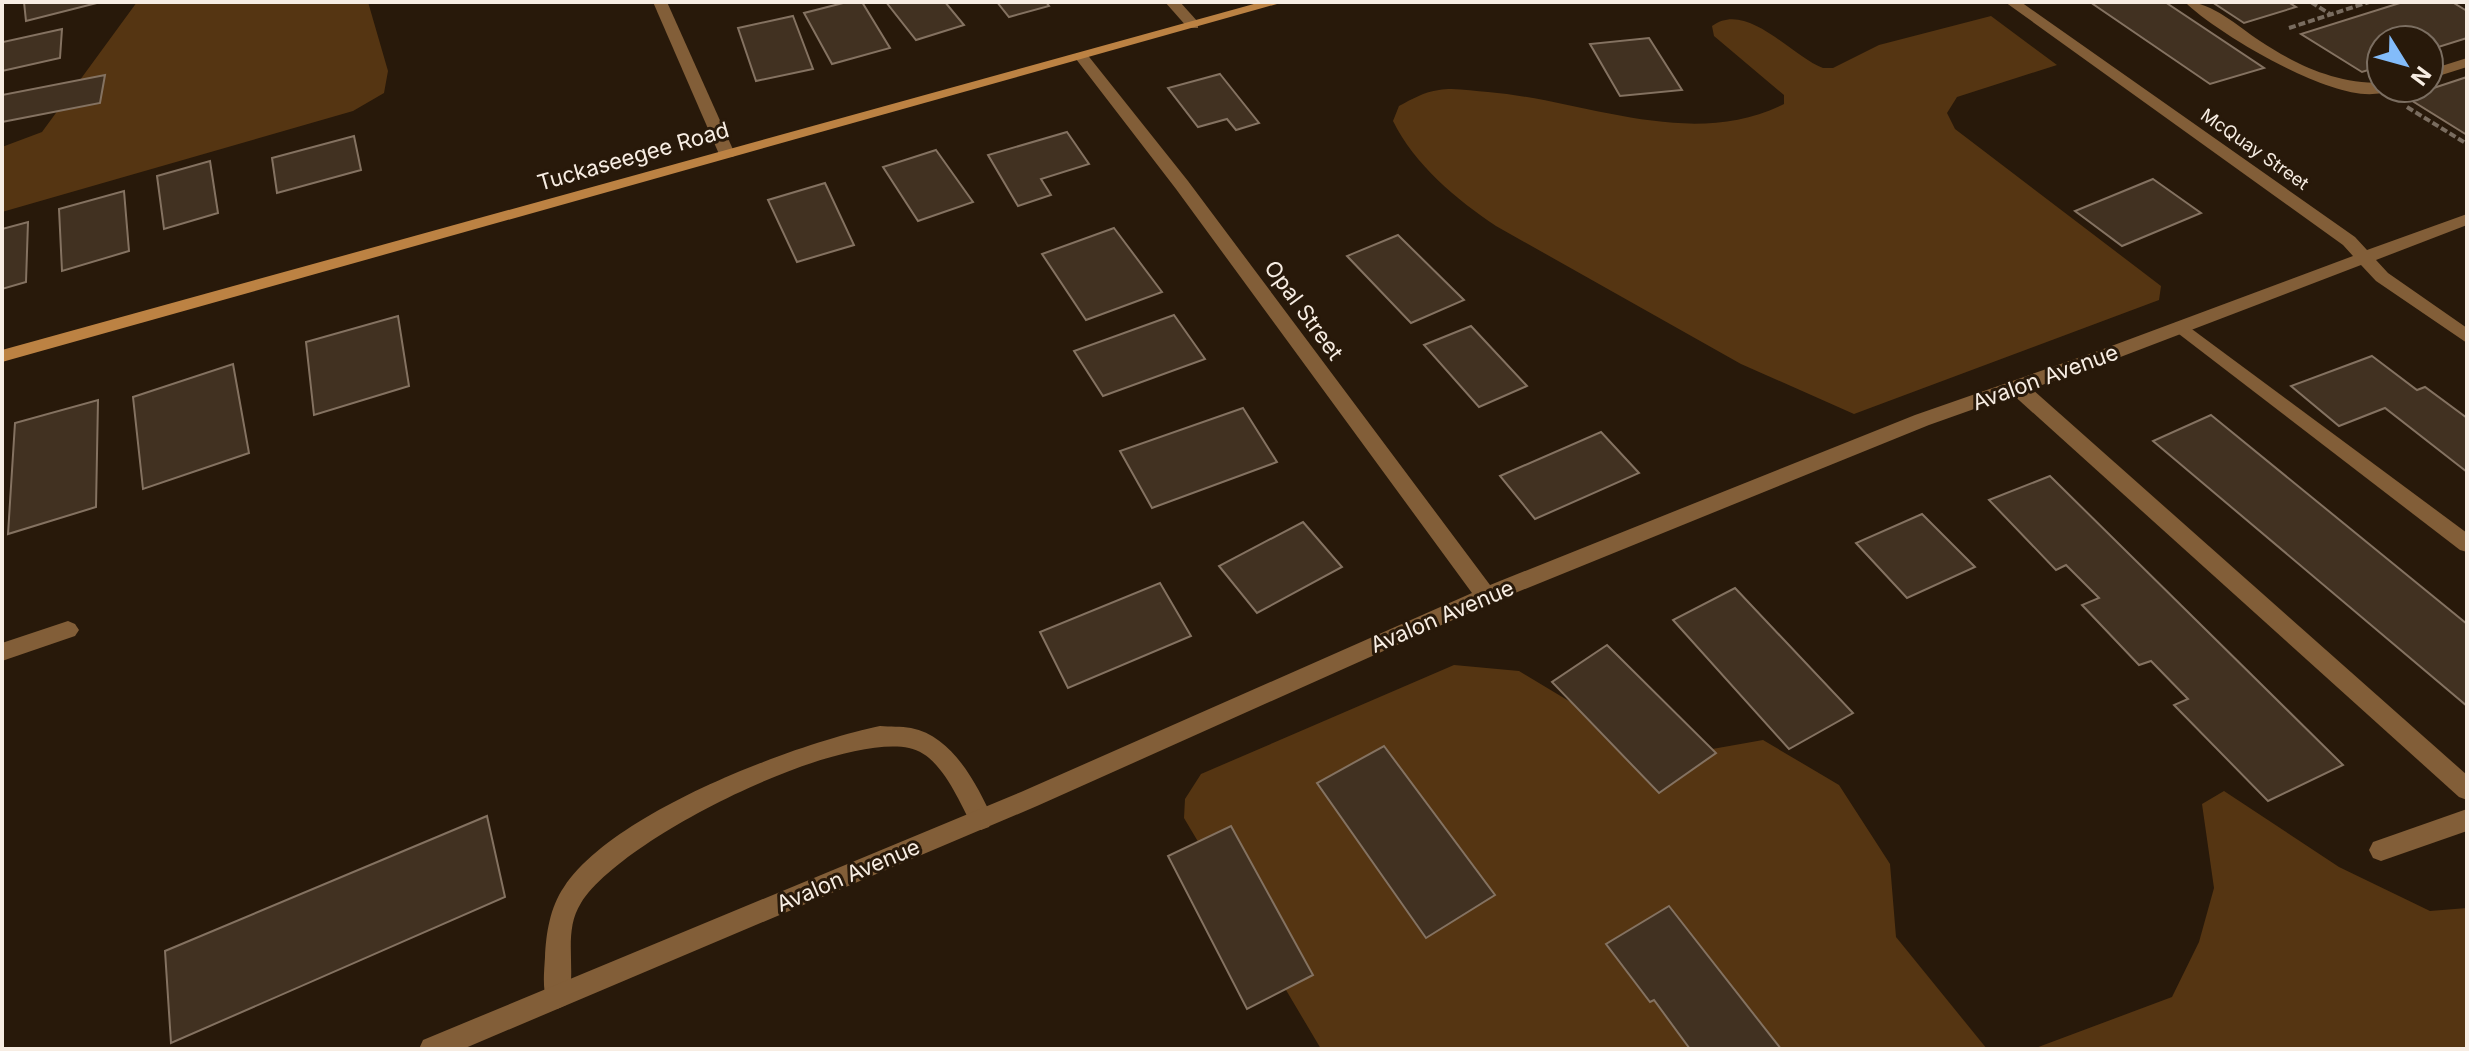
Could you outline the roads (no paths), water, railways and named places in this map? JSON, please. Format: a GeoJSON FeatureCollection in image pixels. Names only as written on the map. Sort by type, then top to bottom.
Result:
{"type":"FeatureCollection","features":[{"type":"Feature","properties":{"kind":"main road","name":"Tuckaseegee Road"},"geometry":{"type":"LineString","coordinates":[[2,356],[1277,2]]}},
{"type":"Feature","properties":{"kind":"street"},"geometry":{"type":"LineString","coordinates":[[660,2],[727,154]]}},
{"type":"Feature","properties":{"kind":"street"},"geometry":{"type":"LineString","coordinates":[[1172,2],[1193,25]]}},
{"type":"Feature","properties":{"kind":"street","name":"McQuay Street"},"geometry":{"type":"LineString","coordinates":[[2012,2],[2349,241],[2382,277],[2467,337]]}},
{"type":"Feature","properties":{"kind":"street"},"geometry":{"type":"LineString","coordinates":[[2192,2],[2293,67],[2344,87],[2365,88]]}},
{"type":"Feature","properties":{"kind":"street","name":"Opal Street"},"geometry":{"type":"LineString","coordinates":[[1081,56],[1191,197],[1486,596]]}},
{"type":"Feature","properties":{"kind":"street"},"geometry":{"type":"LineString","coordinates":[[2445,70],[2467,62]]}},
{"type":"Feature","properties":{"kind":"street","name":"Avalon Avenue"},"geometry":{"type":"LineString","coordinates":[[432,1049],[981,819],[1486,596],[1922,420],[2467,219]]}},
{"type":"Feature","properties":{"kind":"street"},"geometry":{"type":"LineString","coordinates":[[2181,327],[2467,544]]}},
{"type":"Feature","properties":{"kind":"street"},"geometry":{"type":"LineString","coordinates":[[2017,387],[2467,790]]}},
{"type":"Feature","properties":{"kind":"street"},"geometry":{"type":"LineString","coordinates":[[2,652],[68,630]]}},
{"type":"Feature","properties":{"kind":"street"},"geometry":{"type":"LineString","coordinates":[[557,996],[559,928],[573,893],[600,862],[646,830],[686,808],[773,769],[835,745],[878,736],[911,738],[939,754],[958,778],[981,819]]}},
{"type":"Feature","properties":{"kind":"street"},"geometry":{"type":"LineString","coordinates":[[2381,850],[2467,820]]}}]}
